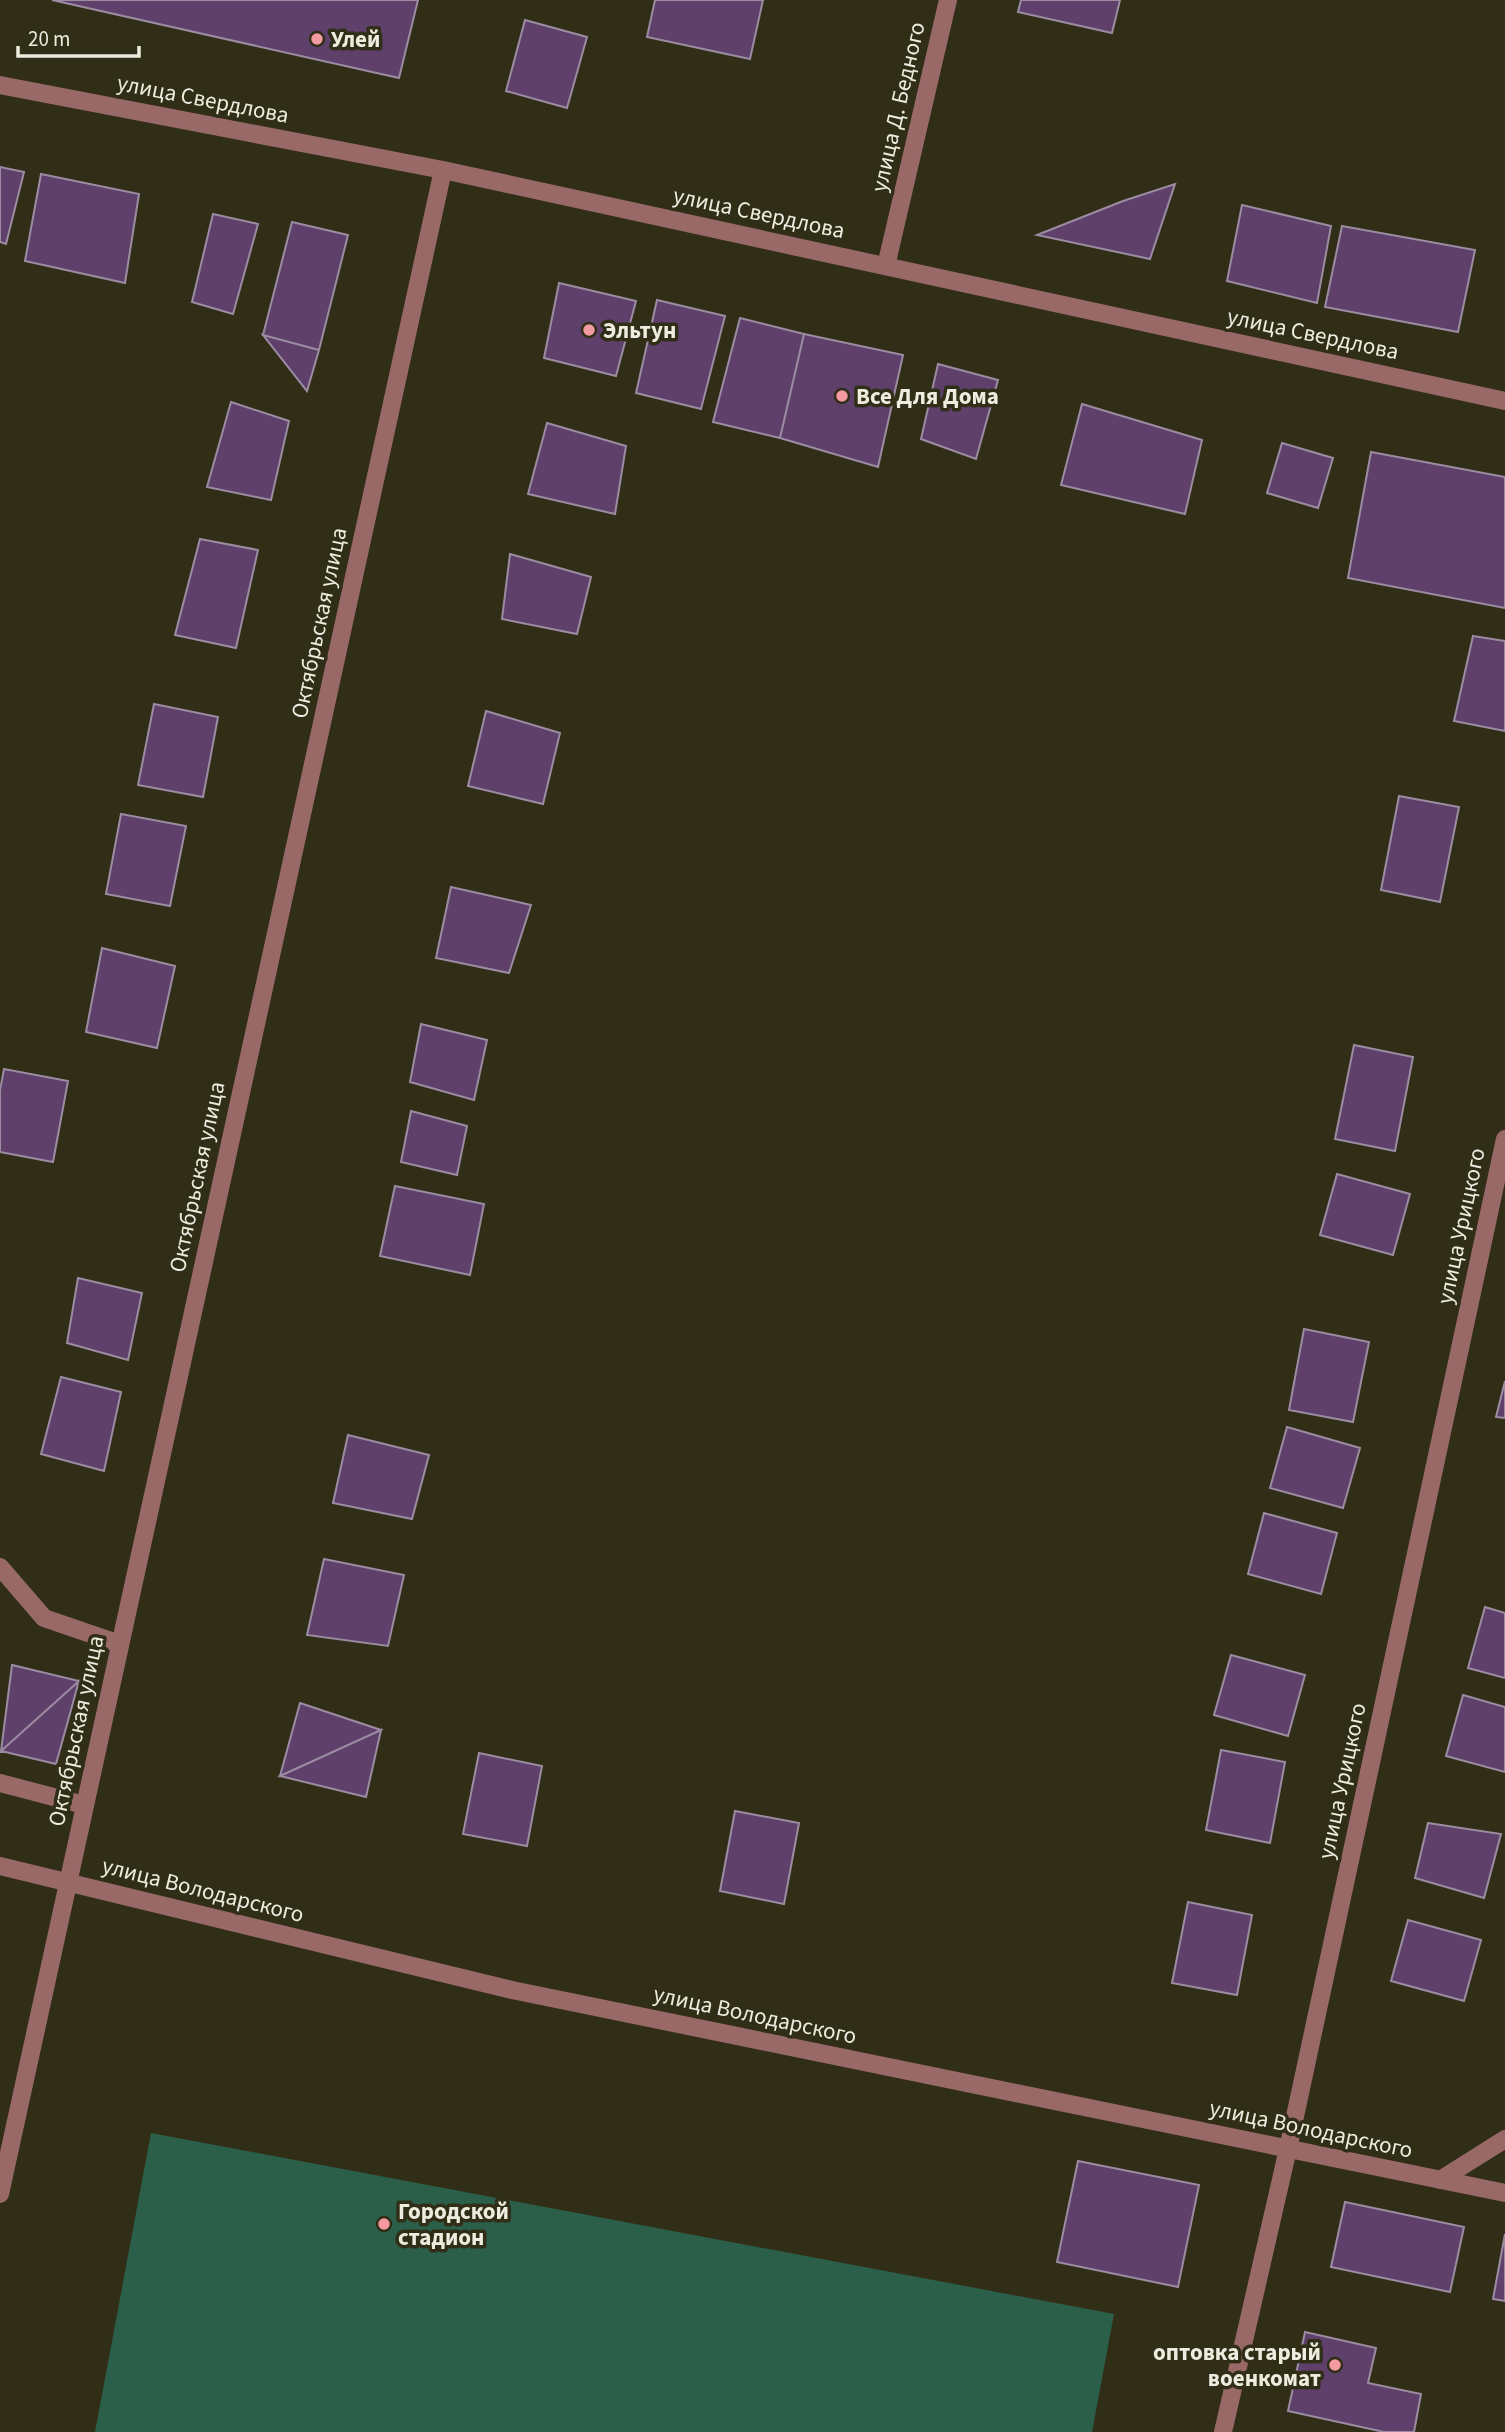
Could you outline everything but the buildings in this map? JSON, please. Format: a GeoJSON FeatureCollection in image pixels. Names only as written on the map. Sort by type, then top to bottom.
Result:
{"type":"FeatureCollection","features":[{"type":"Feature","properties":{"kind":"street","name":"улица Д. Бедного"},"geometry":{"type":"LineString","coordinates":[[886,266],[948,0]]}},
{"type":"Feature","properties":{"kind":"street","name":"улица Свердлова"},"geometry":{"type":"LineString","coordinates":[[0,85],[443,170],[1505,401]]}},
{"type":"Feature","properties":{"kind":"street","name":"Октябрьская улица"},"geometry":{"type":"LineString","coordinates":[[0,2194],[443,170]]}},
{"type":"Feature","properties":{"kind":"street","name":"улица Урицкого"},"geometry":{"type":"LineString","coordinates":[[1223,2432],[1288,2149],[1505,1139]]}},
{"type":"Feature","properties":{"kind":"street"},"geometry":{"type":"LineString","coordinates":[[0,1567],[44,1618],[120,1644]]}},
{"type":"Feature","properties":{"kind":"street"},"geometry":{"type":"LineString","coordinates":[[0,1783],[85,1805]]}},
{"type":"Feature","properties":{"kind":"street","name":"улица Володарского"},"geometry":{"type":"LineString","coordinates":[[0,1866],[512,1990],[1505,2193]]}},
{"type":"Feature","properties":{"kind":"street"},"geometry":{"type":"LineString","coordinates":[[1440,2180],[1505,2139]]}},
{"type":"Feature","properties":{"kind":"green space","name":"Городской стадион"},"geometry":{"type":"Polygon","coordinates":[[[151,2133],[1114,2314],[1092,2432],[95,2432],[151,2133]]]}},
{"type":"Feature","properties":{"kind":"place","name":"Улей"},"geometry":{"type":"Point","coordinates":[317,39]}},
{"type":"Feature","properties":{"kind":"place","name":"Эльтун"},"geometry":{"type":"Point","coordinates":[589,330]}},
{"type":"Feature","properties":{"kind":"place","name":"Все Для Дома"},"geometry":{"type":"Point","coordinates":[842,396]}},
{"type":"Feature","properties":{"kind":"place","name":"Городской стадион"},"geometry":{"type":"Point","coordinates":[384,2224]}},
{"type":"Feature","properties":{"kind":"place","name":"оптовка старый военкомат"},"geometry":{"type":"Point","coordinates":[1335,2365]}}]}
